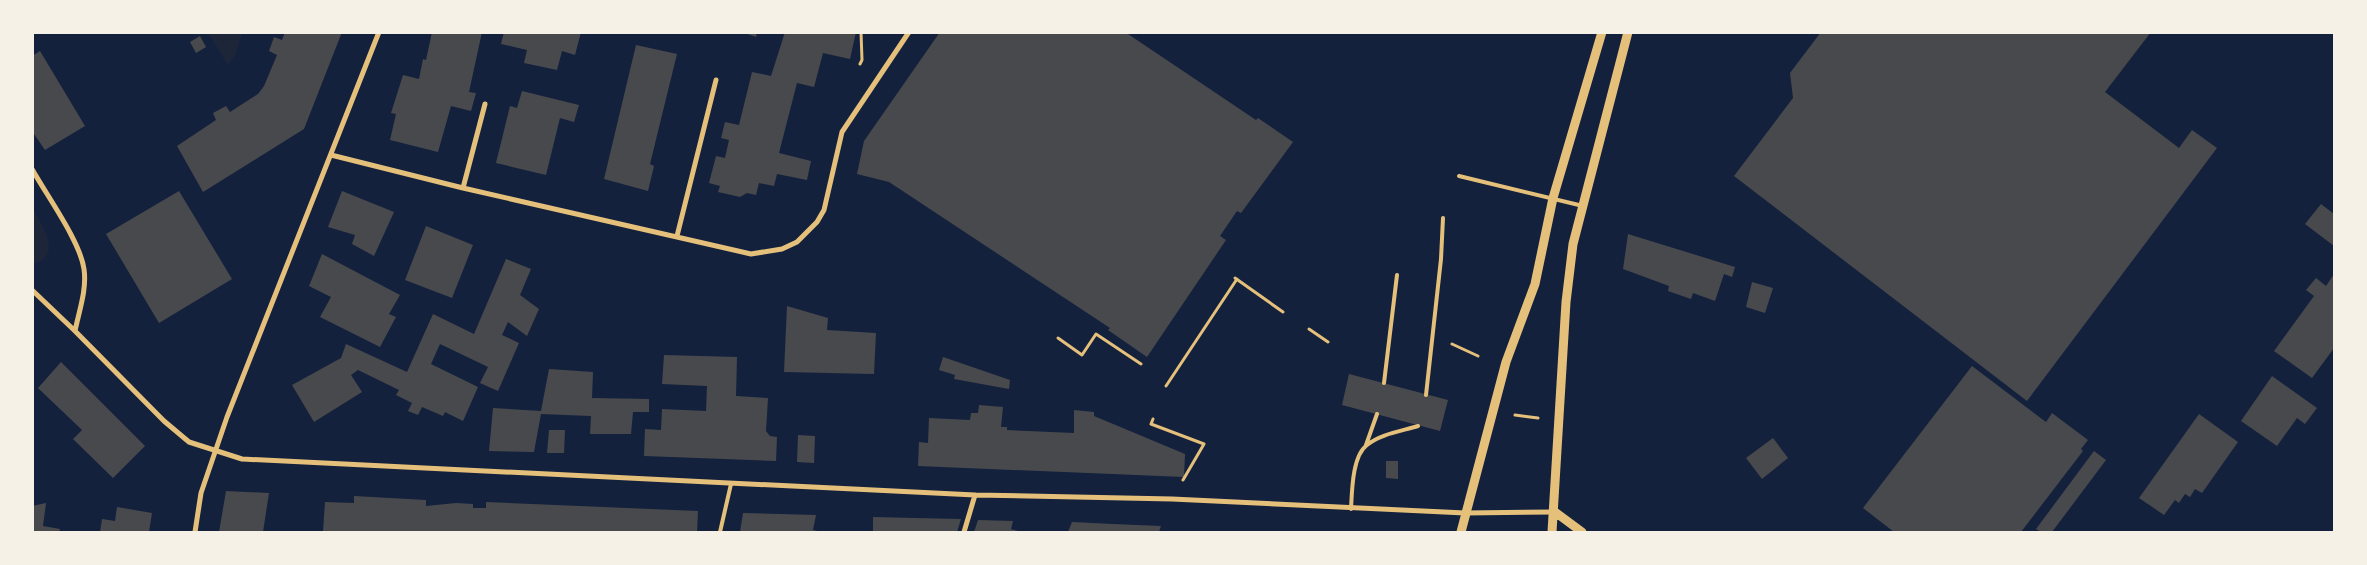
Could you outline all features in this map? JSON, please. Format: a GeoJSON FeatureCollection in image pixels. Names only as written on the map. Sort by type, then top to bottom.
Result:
{"type":"FeatureCollection","features":[{"type":"Feature","properties":{"kind":"street"},"geometry":{"type":"LineString","coordinates":[[195,532],[202,493],[215,451],[379,32]]}},
{"type":"Feature","properties":{"kind":"street"},"geometry":{"type":"LineString","coordinates":[[331,156],[751,254],[767,253],[782,249],[808,233],[824,210],[842,132],[909,32]]}},
{"type":"Feature","properties":{"kind":"street"},"geometry":{"type":"LineString","coordinates":[[1461,532],[1506,362],[1535,284],[1553,198],[1602,32]]}},
{"type":"Feature","properties":{"kind":"street"},"geometry":{"type":"LineString","coordinates":[[1552,532],[1566,302],[1573,244],[1628,32]]}},
{"type":"Feature","properties":{"kind":"street"},"geometry":{"type":"LineString","coordinates":[[677,236],[716,80]]}},
{"type":"Feature","properties":{"kind":"street"},"geometry":{"type":"LineString","coordinates":[[463,188],[485,104]]}},
{"type":"Feature","properties":{"kind":"street"},"geometry":{"type":"LineString","coordinates":[[32,169],[78,249],[84,269],[84,290],[74,331]]}},
{"type":"Feature","properties":{"kind":"street"},"geometry":{"type":"LineString","coordinates":[[32,290],[164,421],[189,442],[242,459],[975,495],[1172,499],[1465,513],[1554,512],[1582,532]]}},
{"type":"Feature","properties":{"kind":"street"},"geometry":{"type":"LineString","coordinates":[[964,532],[975,495]]}},
{"type":"Feature","properties":{"kind":"lane"},"geometry":{"type":"LineString","coordinates":[[1459,176],[1582,206]]}},
{"type":"Feature","properties":{"kind":"lane"},"geometry":{"type":"LineString","coordinates":[[1426,395],[1441,259],[1443,218]]}},
{"type":"Feature","properties":{"kind":"lane"},"geometry":{"type":"LineString","coordinates":[[1384,383],[1396,275]]}},
{"type":"Feature","properties":{"kind":"lane"},"geometry":{"type":"LineString","coordinates":[[1351,509],[1352,481],[1357,462],[1366,446],[1377,414]]}},
{"type":"Feature","properties":{"kind":"lane"},"geometry":{"type":"LineString","coordinates":[[1366,446],[1391,434],[1418,426]]}},
{"type":"Feature","properties":{"kind":"lane"},"geometry":{"type":"LineString","coordinates":[[720,532],[731,484]]}},
{"type":"Feature","properties":{"kind":"path"},"geometry":{"type":"LineString","coordinates":[[859,67],[862,60],[861,32]]}},
{"type":"Feature","properties":{"kind":"path"},"geometry":{"type":"LineString","coordinates":[[1166,386],[1199,332],[1236,279],[1283,312]]}},
{"type":"Feature","properties":{"kind":"path"},"geometry":{"type":"LineString","coordinates":[[1309,328],[1328,342]]}},
{"type":"Feature","properties":{"kind":"path"},"geometry":{"type":"LineString","coordinates":[[1058,338],[1082,354],[1096,334],[1141,364]]}},
{"type":"Feature","properties":{"kind":"path"},"geometry":{"type":"LineString","coordinates":[[1452,344],[1478,356]]}},
{"type":"Feature","properties":{"kind":"path"},"geometry":{"type":"LineString","coordinates":[[1506,414],[1546,419]]}},
{"type":"Feature","properties":{"kind":"path"},"geometry":{"type":"LineString","coordinates":[[1153,419],[1151,424],[1204,444],[1182,482]]}},
{"type":"Feature","properties":{"kind":"shaded area"},"geometry":{"type":"Polygon","coordinates":[[[208,33],[242,33],[235,56],[228,65],[208,33]]]}},
{"type":"Feature","properties":{"kind":"shaded area"},"geometry":{"type":"Polygon","coordinates":[[[33,209],[45,232],[49,247],[47,254],[42,260],[33,264],[33,209]]]}},
{"type":"Feature","properties":{"kind":"building"},"geometry":{"type":"Polygon","coordinates":[[[285,32],[342,32],[304,129],[203,192],[177,146],[216,120],[213,113],[226,106],[230,112],[258,94],[264,86],[277,55],[269,51],[274,37],[282,40],[285,32]]]}},
{"type":"Feature","properties":{"kind":"building"},"geometry":{"type":"Polygon","coordinates":[[[432,32],[482,32],[469,92],[476,93],[471,111],[451,106],[438,152],[390,140],[396,114],[391,113],[403,75],[419,79],[423,59],[426,60],[432,32]]]}},
{"type":"Feature","properties":{"kind":"building"},"geometry":{"type":"Polygon","coordinates":[[[504,32],[581,32],[575,55],[562,51],[557,70],[524,63],[527,50],[501,44],[504,32]]]}},
{"type":"Feature","properties":{"kind":"building"},"geometry":{"type":"Polygon","coordinates":[[[742,32],[757,32],[756,37],[742,32]]]}},
{"type":"Feature","properties":{"kind":"building"},"geometry":{"type":"Polygon","coordinates":[[[785,32],[856,32],[850,59],[823,53],[814,87],[797,83],[779,153],[811,161],[807,180],[777,174],[774,186],[759,183],[756,195],[747,193],[740,197],[718,192],[720,186],[709,183],[716,156],[725,158],[729,140],[721,138],[725,122],[739,125],[752,72],[771,76],[785,32]]]}},
{"type":"Feature","properties":{"kind":"building"},"geometry":{"type":"Polygon","coordinates":[[[940,32],[1125,32],[1256,120],[1258,118],[1293,142],[1241,213],[1237,211],[1220,236],[1226,240],[1147,357],[1108,330],[1110,328],[889,182],[857,174],[864,141],[940,32]]]}},
{"type":"Feature","properties":{"kind":"building"},"geometry":{"type":"Polygon","coordinates":[[[1821,32],[2151,32],[2105,92],[2179,148],[2192,130],[2217,148],[2027,401],[1734,176],[1793,98],[1790,73],[1821,32]]]}},
{"type":"Feature","properties":{"kind":"building"},"geometry":{"type":"Polygon","coordinates":[[[200,36],[206,47],[196,53],[190,42],[200,36]]]}},
{"type":"Feature","properties":{"kind":"building"},"geometry":{"type":"Polygon","coordinates":[[[636,45],[677,54],[650,164],[654,166],[648,191],[604,179],[636,45]]]}},
{"type":"Feature","properties":{"kind":"building"},"geometry":{"type":"Polygon","coordinates":[[[40,51],[85,126],[45,150],[32,131],[32,56],[40,51]]]}},
{"type":"Feature","properties":{"kind":"building"},"geometry":{"type":"Polygon","coordinates":[[[522,91],[579,105],[574,122],[560,118],[546,175],[496,163],[510,106],[517,108],[522,91]]]}},
{"type":"Feature","properties":{"kind":"building"},"geometry":{"type":"Polygon","coordinates":[[[179,191],[232,279],[159,323],[106,234],[179,191]]]}},
{"type":"Feature","properties":{"kind":"building"},"geometry":{"type":"Polygon","coordinates":[[[342,191],[394,212],[374,256],[352,244],[355,235],[328,227],[342,191]]]}},
{"type":"Feature","properties":{"kind":"building"},"geometry":{"type":"Polygon","coordinates":[[[2321,204],[2334,214],[2334,246],[2305,224],[2321,204]]]}},
{"type":"Feature","properties":{"kind":"building"},"geometry":{"type":"Polygon","coordinates":[[[426,226],[473,245],[452,298],[405,280],[426,226]]]}},
{"type":"Feature","properties":{"kind":"building"},"geometry":{"type":"Polygon","coordinates":[[[1628,234],[1735,267],[1732,277],[1724,274],[1715,301],[1693,293],[1691,299],[1668,291],[1669,286],[1623,269],[1628,234]]]}},
{"type":"Feature","properties":{"kind":"building"},"geometry":{"type":"Polygon","coordinates":[[[322,254],[400,295],[389,314],[396,317],[380,347],[320,317],[331,297],[309,286],[322,254]]]}},
{"type":"Feature","properties":{"kind":"building"},"geometry":{"type":"Polygon","coordinates":[[[506,259],[531,269],[520,295],[539,309],[527,336],[508,322],[502,335],[519,343],[498,391],[480,383],[488,367],[440,344],[431,364],[478,387],[463,421],[445,412],[443,416],[422,407],[418,415],[408,411],[412,403],[396,395],[399,390],[358,370],[351,375],[362,392],[314,422],[292,385],[341,358],[346,344],[407,372],[433,314],[474,334],[506,259]]]}},
{"type":"Feature","properties":{"kind":"building"},"geometry":{"type":"Polygon","coordinates":[[[2334,274],[2334,348],[2312,378],[2274,351],[2314,296],[2306,290],[2316,278],[2326,286],[2334,274]]]}},
{"type":"Feature","properties":{"kind":"building"},"geometry":{"type":"Polygon","coordinates":[[[1752,282],[1773,288],[1765,313],[1746,307],[1752,282]]]}},
{"type":"Feature","properties":{"kind":"building"},"geometry":{"type":"Polygon","coordinates":[[[787,306],[828,318],[827,330],[876,333],[874,374],[784,372],[787,306]]]}},
{"type":"Feature","properties":{"kind":"building"},"geometry":{"type":"Polygon","coordinates":[[[664,355],[737,357],[736,396],[768,398],[766,431],[770,436],[777,437],[776,461],[644,456],[645,429],[661,430],[662,409],[706,411],[707,386],[662,384],[664,355]]]}},
{"type":"Feature","properties":{"kind":"building"},"geometry":{"type":"Polygon","coordinates":[[[943,357],[1010,380],[1009,389],[954,379],[955,375],[939,370],[943,357]]]}},
{"type":"Feature","properties":{"kind":"building"},"geometry":{"type":"Polygon","coordinates":[[[61,362],[145,446],[113,478],[73,439],[82,430],[38,388],[61,362]]]}},
{"type":"Feature","properties":{"kind":"building"},"geometry":{"type":"Polygon","coordinates":[[[1972,366],[2046,422],[2052,413],[2088,440],[2081,449],[2083,451],[2021,532],[1894,532],[1863,508],[1972,366]]]}},
{"type":"Feature","properties":{"kind":"building"},"geometry":{"type":"Polygon","coordinates":[[[549,369],[593,372],[592,398],[649,399],[649,412],[633,412],[631,434],[590,434],[591,416],[541,414],[534,452],[489,451],[493,408],[541,411],[549,369]]]}},
{"type":"Feature","properties":{"kind":"building"},"geometry":{"type":"Polygon","coordinates":[[[1349,374],[1448,400],[1440,431],[1342,405],[1349,374]]]}},
{"type":"Feature","properties":{"kind":"building"},"geometry":{"type":"Polygon","coordinates":[[[2272,376],[2317,408],[2305,424],[2297,418],[2277,446],[2241,421],[2272,376]]]}},
{"type":"Feature","properties":{"kind":"building"},"geometry":{"type":"Polygon","coordinates":[[[979,405],[1003,407],[1001,427],[1007,427],[1007,430],[1074,433],[1074,410],[1094,412],[1094,416],[1185,454],[1184,477],[918,466],[919,442],[928,443],[929,418],[970,420],[971,413],[978,413],[979,405]]]}},
{"type":"Feature","properties":{"kind":"building"},"geometry":{"type":"Polygon","coordinates":[[[2199,414],[2238,442],[2202,493],[2195,489],[2190,497],[2185,494],[2179,503],[2175,500],[2164,515],[2139,498],[2199,414]]]}},
{"type":"Feature","properties":{"kind":"building"},"geometry":{"type":"Polygon","coordinates":[[[549,430],[565,430],[564,453],[547,453],[549,430]]]}},
{"type":"Feature","properties":{"kind":"building"},"geometry":{"type":"Polygon","coordinates":[[[798,435],[815,436],[814,463],[797,462],[798,435]]]}},
{"type":"Feature","properties":{"kind":"building"},"geometry":{"type":"Polygon","coordinates":[[[1773,438],[1788,458],[1762,479],[1746,458],[1773,438]]]}},
{"type":"Feature","properties":{"kind":"building"},"geometry":{"type":"Polygon","coordinates":[[[2094,451],[2106,460],[2052,532],[2041,532],[2036,529],[2094,451]]]}},
{"type":"Feature","properties":{"kind":"building"},"geometry":{"type":"Polygon","coordinates":[[[1386,461],[1398,461],[1398,479],[1386,478],[1386,461]]]}},
{"type":"Feature","properties":{"kind":"building"},"geometry":{"type":"Polygon","coordinates":[[[226,491],[269,493],[263,532],[219,532],[226,491]]]}},
{"type":"Feature","properties":{"kind":"building"},"geometry":{"type":"Polygon","coordinates":[[[354,496],[426,500],[426,506],[456,503],[473,504],[473,508],[486,508],[486,502],[698,511],[697,532],[323,532],[325,502],[354,503],[354,496]]]}},
{"type":"Feature","properties":{"kind":"building"},"geometry":{"type":"Polygon","coordinates":[[[46,503],[43,526],[60,529],[59,532],[32,532],[32,506],[46,503]]]}},
{"type":"Feature","properties":{"kind":"building"},"geometry":{"type":"Polygon","coordinates":[[[117,507],[152,513],[149,532],[100,532],[102,519],[115,521],[117,507]]]}},
{"type":"Feature","properties":{"kind":"building"},"geometry":{"type":"Polygon","coordinates":[[[743,513],[816,515],[813,530],[822,532],[740,532],[743,513]]]}},
{"type":"Feature","properties":{"kind":"building"},"geometry":{"type":"Polygon","coordinates":[[[873,517],[961,519],[957,532],[873,532],[873,517]]]}},
{"type":"Feature","properties":{"kind":"building"},"geometry":{"type":"Polygon","coordinates":[[[978,520],[1013,521],[1011,529],[1021,532],[974,532],[978,520]]]}},
{"type":"Feature","properties":{"kind":"building"},"geometry":{"type":"Polygon","coordinates":[[[1072,522],[1161,526],[1159,532],[1068,532],[1072,522]]]}}]}
